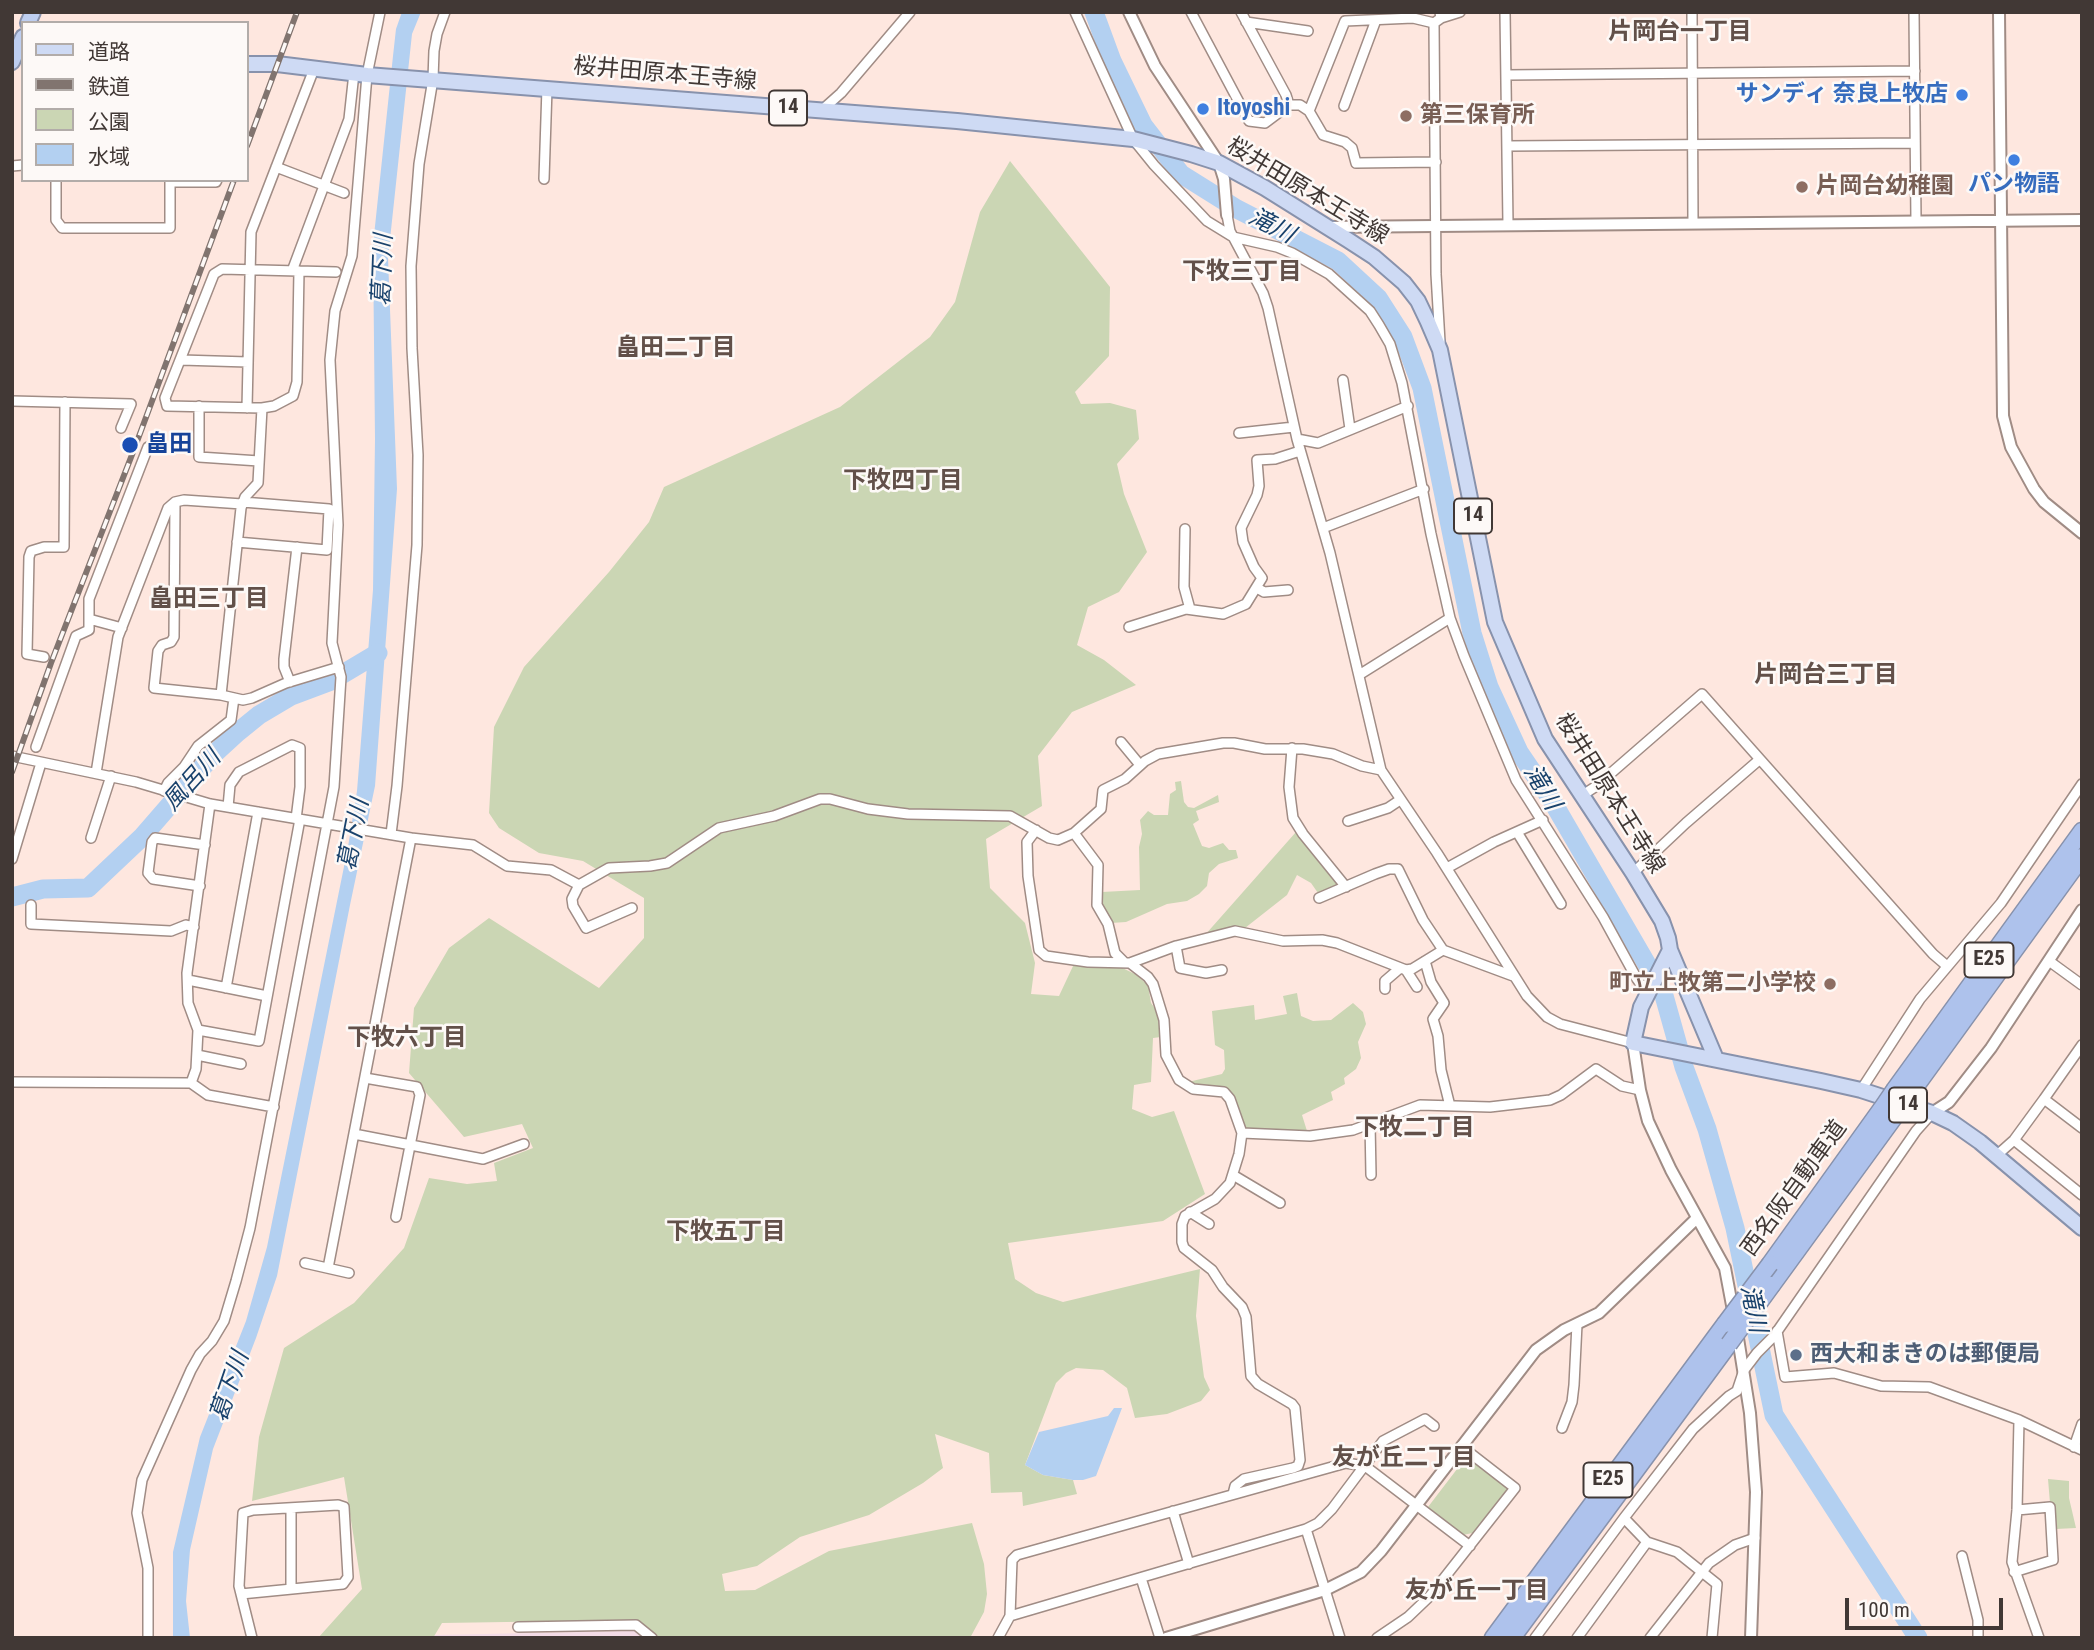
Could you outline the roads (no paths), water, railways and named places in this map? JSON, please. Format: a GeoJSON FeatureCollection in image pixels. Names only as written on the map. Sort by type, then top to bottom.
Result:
{"type":"FeatureCollection","features":[{"type":"Feature","properties":{"kind":"highway"},"geometry":{"type":"LineString","coordinates":[[12,63],[21,42]]}},
{"type":"Feature","properties":{"kind":"highway","name":"西名阪自動車道"},"geometry":{"type":"LineString","coordinates":[[1512,1638],[1772,1285],[2082,831]]}},
{"type":"Feature","properties":{"kind":"highway","name":"西名阪自動車道"},"geometry":{"type":"LineString","coordinates":[[1903,1091],[2082,857]]}},
{"type":"Feature","properties":{"kind":"highway","name":"西名阪自動車道"},"geometry":{"type":"LineString","coordinates":[[1493,1638],[1769,1264],[1890,1110]]}},
{"type":"Feature","properties":{"kind":"main road","name":"桜井田原本王寺線"},"geometry":{"type":"LineString","coordinates":[[248,64],[277,64],[360,74],[999,125],[1138,140],[1219,163],[1265,188],[1374,257],[1404,283],[1418,301],[1440,350],[1495,622],[1545,740],[1662,921],[1668,956],[1716,1059]]}},
{"type":"Feature","properties":{"kind":"main road"},"geometry":{"type":"LineString","coordinates":[[1633,1043],[1647,993],[1668,956]]}},
{"type":"Feature","properties":{"kind":"main road","name":"14"},"geometry":{"type":"LineString","coordinates":[[1633,1043],[1861,1090],[1932,1113],[1953,1123],[2082,1228]]}},
{"type":"Feature","properties":{"kind":"street"},"geometry":{"type":"LineString","coordinates":[[336,272],[296,271],[250,270],[222,270],[214,274],[165,398],[167,406],[262,408],[293,396],[296,271],[349,120],[360,74],[380,12]]}},
{"type":"Feature","properties":{"kind":"street"},"geometry":{"type":"LineString","coordinates":[[391,834],[417,545],[418,455],[411,324],[411,266],[419,164],[437,34],[445,12]]}},
{"type":"Feature","properties":{"kind":"street"},"geometry":{"type":"LineString","coordinates":[[821,111],[841,93],[910,12]]}},
{"type":"Feature","properties":{"kind":"street"},"geometry":{"type":"LineString","coordinates":[[1075,12],[1138,140],[1154,165],[1207,222],[1233,237],[1292,253],[1329,275],[1370,311],[1390,344],[1408,405],[1428,518],[1450,618],[1509,766],[1647,993]]}},
{"type":"Feature","properties":{"kind":"street"},"geometry":{"type":"LineString","coordinates":[[1129,12],[1155,66],[1219,163],[1233,237],[1263,293],[1381,770],[1447,868],[1527,996],[1547,1017],[1560,1024],[1633,1043],[1648,1121],[1724,1268],[1744,1370],[1756,1492],[1751,1638]]}},
{"type":"Feature","properties":{"kind":"street"},"geometry":{"type":"LineString","coordinates":[[1191,12],[1249,121],[1265,123],[1289,106],[1300,105],[1309,111],[1323,135],[1345,142],[1352,148],[1356,163],[1436,162]]}},
{"type":"Feature","properties":{"kind":"street"},"geometry":{"type":"LineString","coordinates":[[1241,12],[1286,95],[1289,106]]}},
{"type":"Feature","properties":{"kind":"street"},"geometry":{"type":"LineString","coordinates":[[1309,111],[1345,21],[1439,18],[1460,12]]}},
{"type":"Feature","properties":{"kind":"street"},"geometry":{"type":"LineString","coordinates":[[1506,12],[1508,225]]}},
{"type":"Feature","properties":{"kind":"street"},"geometry":{"type":"LineString","coordinates":[[1692,12],[1693,223]]}},
{"type":"Feature","properties":{"kind":"street"},"geometry":{"type":"LineString","coordinates":[[1914,12],[1916,221]]}},
{"type":"Feature","properties":{"kind":"street"},"geometry":{"type":"LineString","coordinates":[[1999,12],[2002,400],[2006,431],[2017,462],[2044,502],[2078,531],[2082,518]]}},
{"type":"Feature","properties":{"kind":"street"},"geometry":{"type":"LineString","coordinates":[[1439,18],[1436,225],[1440,350]]}},
{"type":"Feature","properties":{"kind":"street"},"geometry":{"type":"LineString","coordinates":[[1344,106],[1376,20]]}},
{"type":"Feature","properties":{"kind":"street"},"geometry":{"type":"LineString","coordinates":[[1246,22],[1308,31]]}},
{"type":"Feature","properties":{"kind":"street"},"geometry":{"type":"LineString","coordinates":[[247,408],[251,232],[314,69]]}},
{"type":"Feature","properties":{"kind":"street"},"geometry":{"type":"LineString","coordinates":[[1507,75],[1915,71]]}},
{"type":"Feature","properties":{"kind":"street"},"geometry":{"type":"LineString","coordinates":[[148,1638],[148,1568],[138,1513],[142,1480],[191,1370],[224,1321],[250,1228],[334,787],[341,698],[339,667],[332,643],[338,525],[330,360],[335,311],[352,256],[360,74]]}},
{"type":"Feature","properties":{"kind":"street"},"geometry":{"type":"LineString","coordinates":[[544,179],[547,88]]}},
{"type":"Feature","properties":{"kind":"street"},"geometry":{"type":"LineString","coordinates":[[1507,146],[1915,143]]}},
{"type":"Feature","properties":{"kind":"street"},"geometry":{"type":"LineString","coordinates":[[276,167],[344,194]]}},
{"type":"Feature","properties":{"kind":"street"},"geometry":{"type":"LineString","coordinates":[[56,182],[56,220],[62,228],[170,228],[170,182]]}},
{"type":"Feature","properties":{"kind":"street"},"geometry":{"type":"LineString","coordinates":[[1327,227],[2082,220]]}},
{"type":"Feature","properties":{"kind":"street"},"geometry":{"type":"LineString","coordinates":[[181,360],[248,362]]}},
{"type":"Feature","properties":{"kind":"street"},"geometry":{"type":"LineString","coordinates":[[1343,380],[1350,429]]}},
{"type":"Feature","properties":{"kind":"street"},"geometry":{"type":"LineString","coordinates":[[12,401],[131,404],[121,428]]}},
{"type":"Feature","properties":{"kind":"street"},"geometry":{"type":"LineString","coordinates":[[44,657],[27,654],[29,557],[31,551],[44,547],[64,547],[65,402]]}},
{"type":"Feature","properties":{"kind":"street"},"geometry":{"type":"LineString","coordinates":[[1297,439],[1318,443],[1408,405]]}},
{"type":"Feature","properties":{"kind":"street"},"geometry":{"type":"LineString","coordinates":[[199,406],[198,457],[259,461]]}},
{"type":"Feature","properties":{"kind":"street"},"geometry":{"type":"LineString","coordinates":[[221,695],[242,503],[258,483],[262,408]]}},
{"type":"Feature","properties":{"kind":"street"},"geometry":{"type":"LineString","coordinates":[[1239,433],[1294,427]]}},
{"type":"Feature","properties":{"kind":"street"},"geometry":{"type":"LineString","coordinates":[[36,747],[76,636],[89,630],[89,599],[148,447]]}},
{"type":"Feature","properties":{"kind":"street"},"geometry":{"type":"LineString","coordinates":[[1129,627],[1190,609],[1223,614],[1246,604],[1262,578],[1243,542],[1241,528],[1257,495],[1257,460],[1275,459],[1300,451]]}},
{"type":"Feature","properties":{"kind":"street"},"geometry":{"type":"LineString","coordinates":[[1323,528],[1424,489]]}},
{"type":"Feature","properties":{"kind":"street"},"geometry":{"type":"LineString","coordinates":[[175,502],[174,638],[162,645],[158,651],[154,688],[243,700],[339,667]]}},
{"type":"Feature","properties":{"kind":"street"},"geometry":{"type":"LineString","coordinates":[[96,773],[122,628],[168,508],[175,502],[329,509],[327,550],[237,542]]}},
{"type":"Feature","properties":{"kind":"street"},"geometry":{"type":"LineString","coordinates":[[1185,528],[1184,587],[1190,609]]}},
{"type":"Feature","properties":{"kind":"street"},"geometry":{"type":"LineString","coordinates":[[290,682],[284,659],[297,547]]}},
{"type":"Feature","properties":{"kind":"street"},"geometry":{"type":"LineString","coordinates":[[1257,588],[1264,592],[1288,590]]}},
{"type":"Feature","properties":{"kind":"street"},"geometry":{"type":"LineString","coordinates":[[1359,675],[1450,618]]}},
{"type":"Feature","properties":{"kind":"street"},"geometry":{"type":"LineString","coordinates":[[89,619],[122,628]]}},
{"type":"Feature","properties":{"kind":"street"},"geometry":{"type":"LineString","coordinates":[[1581,796],[1595,787],[1702,694],[1759,761],[1933,954],[1947,966]]}},
{"type":"Feature","properties":{"kind":"street"},"geometry":{"type":"LineString","coordinates":[[164,790],[198,746],[230,720],[234,698]]}},
{"type":"Feature","properties":{"kind":"street"},"geometry":{"type":"LineString","coordinates":[[1121,742],[1140,765]]}},
{"type":"Feature","properties":{"kind":"street"},"geometry":{"type":"LineString","coordinates":[[632,908],[586,928],[573,906],[572,899],[579,885],[609,868],[667,863],[719,828],[774,816],[820,799],[908,814],[1010,816],[1058,840],[1074,833],[1101,809],[1103,790],[1125,779],[1140,765],[1158,754],[1223,743],[1265,749],[1292,748],[1338,755],[1362,766],[1381,770]]}},
{"type":"Feature","properties":{"kind":"street"},"geometry":{"type":"LineString","coordinates":[[198,1030],[259,1041],[298,819],[300,748],[292,745],[239,772],[230,785],[229,807]]}},
{"type":"Feature","properties":{"kind":"street"},"geometry":{"type":"LineString","coordinates":[[1292,748],[1289,787],[1293,818],[1346,887]]}},
{"type":"Feature","properties":{"kind":"street"},"geometry":{"type":"LineString","coordinates":[[12,756],[111,776],[229,807],[411,838],[473,845],[507,866],[551,870],[579,885]]}},
{"type":"Feature","properties":{"kind":"street"},"geometry":{"type":"LineString","coordinates":[[1633,873],[1686,823],[1759,761]]}},
{"type":"Feature","properties":{"kind":"street"},"geometry":{"type":"LineString","coordinates":[[12,859],[41,763]]}},
{"type":"Feature","properties":{"kind":"street"},"geometry":{"type":"LineString","coordinates":[[91,838],[111,776]]}},
{"type":"Feature","properties":{"kind":"street"},"geometry":{"type":"LineString","coordinates":[[1861,1090],[1920,999],[2001,903],[2082,784]]}},
{"type":"Feature","properties":{"kind":"street"},"geometry":{"type":"LineString","coordinates":[[1348,821],[1400,800]]}},
{"type":"Feature","properties":{"kind":"street"},"geometry":{"type":"LineString","coordinates":[[191,1083],[196,1069],[198,1030],[188,1003],[188,980],[210,803]]}},
{"type":"Feature","properties":{"kind":"street"},"geometry":{"type":"LineString","coordinates":[[226,988],[258,812]]}},
{"type":"Feature","properties":{"kind":"street"},"geometry":{"type":"LineString","coordinates":[[1447,868],[1543,820]]}},
{"type":"Feature","properties":{"kind":"street"},"geometry":{"type":"LineString","coordinates":[[1036,830],[1027,842],[1028,876],[1041,954],[1088,962],[1128,963],[1176,946],[1224,933],[1243,931],[1283,941],[1322,940],[1337,943],[1403,970],[1417,987]]}},
{"type":"Feature","properties":{"kind":"street"},"geometry":{"type":"LineString","coordinates":[[1517,832],[1561,904]]}},
{"type":"Feature","properties":{"kind":"street"},"geometry":{"type":"LineString","coordinates":[[1074,833],[1098,865],[1097,905],[1108,924],[1115,953],[1148,977],[1153,984],[1164,1020],[1166,1055],[1179,1080],[1193,1089],[1224,1092],[1230,1099],[1242,1133],[1233,1175],[1224,1192],[1185,1216],[1182,1224],[1184,1248],[1212,1270],[1223,1287],[1242,1307],[1248,1328],[1251,1376],[1258,1384],[1295,1408],[1300,1460],[1298,1466],[1272,1475],[1244,1479],[1235,1486],[1233,1494]]}},
{"type":"Feature","properties":{"kind":"street"},"geometry":{"type":"LineString","coordinates":[[200,886],[153,879],[148,873],[152,842],[155,838],[205,845]]}},
{"type":"Feature","properties":{"kind":"street"},"geometry":{"type":"LineString","coordinates":[[328,1268],[411,838]]}},
{"type":"Feature","properties":{"kind":"street"},"geometry":{"type":"LineString","coordinates":[[1319,898],[1375,874],[1398,869],[1423,920],[1443,950],[1513,976]]}},
{"type":"Feature","properties":{"kind":"street"},"geometry":{"type":"LineString","coordinates":[[31,905],[31,924],[171,931],[186,925],[194,927]]}},
{"type":"Feature","properties":{"kind":"street"},"geometry":{"type":"LineString","coordinates":[[1535,1638],[1693,1429],[1737,1391],[1744,1370],[1775,1333],[1916,1131],[1932,1113],[1949,1102],[1991,1048],[2082,910]]}},
{"type":"Feature","properties":{"kind":"street"},"geometry":{"type":"LineString","coordinates":[[1176,946],[1180,968],[1206,973],[1222,970]]}},
{"type":"Feature","properties":{"kind":"street"},"geometry":{"type":"LineString","coordinates":[[1385,989],[1385,981],[1443,950]]}},
{"type":"Feature","properties":{"kind":"street"},"geometry":{"type":"LineString","coordinates":[[1424,961],[1431,982],[1444,1003],[1433,1019],[1450,1106]]}},
{"type":"Feature","properties":{"kind":"street"},"geometry":{"type":"LineString","coordinates":[[2049,961],[2082,985]]}},
{"type":"Feature","properties":{"kind":"street"},"geometry":{"type":"LineString","coordinates":[[188,980],[267,996]]}},
{"type":"Feature","properties":{"kind":"street"},"geometry":{"type":"LineString","coordinates":[[1996,1156],[2014,1140],[2080,1052]]}},
{"type":"Feature","properties":{"kind":"street"},"geometry":{"type":"LineString","coordinates":[[197,1055],[241,1064]]}},
{"type":"Feature","properties":{"kind":"street"},"geometry":{"type":"LineString","coordinates":[[1242,1133],[1310,1136],[1353,1130],[1420,1105],[1490,1107],[1550,1100],[1596,1069],[1622,1086],[1640,1090]]}},
{"type":"Feature","properties":{"kind":"street"},"geometry":{"type":"LineString","coordinates":[[365,1078],[417,1087],[421,1095],[397,1217]]}},
{"type":"Feature","properties":{"kind":"street"},"geometry":{"type":"LineString","coordinates":[[12,1082],[191,1083],[208,1095],[274,1107]]}},
{"type":"Feature","properties":{"kind":"street"},"geometry":{"type":"LineString","coordinates":[[2044,1099],[2082,1128]]}},
{"type":"Feature","properties":{"kind":"street"},"geometry":{"type":"LineString","coordinates":[[1370,1123],[1371,1175]]}},
{"type":"Feature","properties":{"kind":"street"},"geometry":{"type":"LineString","coordinates":[[354,1134],[483,1159],[524,1144]]}},
{"type":"Feature","properties":{"kind":"street"},"geometry":{"type":"LineString","coordinates":[[2014,1140],[2082,1195]]}},
{"type":"Feature","properties":{"kind":"street"},"geometry":{"type":"LineString","coordinates":[[1233,1175],[1280,1203]]}},
{"type":"Feature","properties":{"kind":"street"},"geometry":{"type":"LineString","coordinates":[[1190,1212],[1209,1224]]}},
{"type":"Feature","properties":{"kind":"street"},"geometry":{"type":"LineString","coordinates":[[1166,1638],[1325,1590],[1352,1578],[1373,1562],[1536,1350],[1564,1330],[1599,1313],[1697,1218]]}},
{"type":"Feature","properties":{"kind":"street"},"geometry":{"type":"LineString","coordinates":[[306,1263],[349,1273]]}},
{"type":"Feature","properties":{"kind":"street"},"geometry":{"type":"LineString","coordinates":[[1562,1428],[1572,1402],[1577,1324]]}},
{"type":"Feature","properties":{"kind":"street"},"geometry":{"type":"LineString","coordinates":[[1775,1333],[1784,1377],[1834,1373],[1881,1386],[1929,1387],[2019,1420],[2078,1449],[2082,1424]]}},
{"type":"Feature","properties":{"kind":"street"},"geometry":{"type":"LineString","coordinates":[[1010,1616],[1306,1529],[1332,1509],[1383,1441],[1424,1419],[1434,1426]]}},
{"type":"Feature","properties":{"kind":"street"},"geometry":{"type":"LineString","coordinates":[[2019,1420],[2017,1510],[2012,1562],[2039,1638]]}},
{"type":"Feature","properties":{"kind":"street"},"geometry":{"type":"LineString","coordinates":[[1377,1638],[1408,1618],[1430,1597],[1516,1488],[1461,1446]]}},
{"type":"Feature","properties":{"kind":"street"},"geometry":{"type":"LineString","coordinates":[[998,1638],[1010,1616],[1012,1560],[1017,1555],[1346,1463],[1365,1466],[1470,1546]]}},
{"type":"Feature","properties":{"kind":"street"},"geometry":{"type":"LineString","coordinates":[[241,1594],[343,1584],[348,1577],[344,1507],[338,1505],[253,1510],[243,1513],[239,1586],[241,1594],[252,1638]]}},
{"type":"Feature","properties":{"kind":"street"},"geometry":{"type":"LineString","coordinates":[[2014,1572],[2053,1560],[2050,1507],[2017,1510]]}},
{"type":"Feature","properties":{"kind":"street"},"geometry":{"type":"LineString","coordinates":[[291,1508],[291,1589]]}},
{"type":"Feature","properties":{"kind":"street"},"geometry":{"type":"LineString","coordinates":[[1173,1511],[1189,1564]]}},
{"type":"Feature","properties":{"kind":"street"},"geometry":{"type":"LineString","coordinates":[[1624,1518],[1647,1542],[1678,1552],[1717,1584],[1712,1638]]}},
{"type":"Feature","properties":{"kind":"street"},"geometry":{"type":"LineString","coordinates":[[1306,1529],[1340,1638]]}},
{"type":"Feature","properties":{"kind":"street"},"geometry":{"type":"LineString","coordinates":[[1650,1638],[1702,1570],[1720,1553],[1755,1538]]}},
{"type":"Feature","properties":{"kind":"street"},"geometry":{"type":"LineString","coordinates":[[1577,1638],[1647,1542]]}},
{"type":"Feature","properties":{"kind":"street"},"geometry":{"type":"LineString","coordinates":[[1962,1556],[1978,1620],[1978,1638]]}},
{"type":"Feature","properties":{"kind":"street"},"geometry":{"type":"LineString","coordinates":[[1141,1578],[1160,1638]]}},
{"type":"Feature","properties":{"kind":"street"},"geometry":{"type":"LineString","coordinates":[[518,1628],[636,1625],[652,1638]]}},
{"type":"Feature","properties":{"kind":"water","name":"葛下川"},"geometry":{"type":"Polygon","coordinates":[[[402,12],[421,12],[412,34],[388,258],[397,489],[375,786],[277,1276],[213,1449],[190,1550],[186,1601],[190,1638],[173,1638],[173,1552],[200,1437],[246,1321],[267,1247],[357,791],[373,590],[373,245],[396,29],[402,12]]]}},
{"type":"Feature","properties":{"kind":"water"},"geometry":{"type":"Polygon","coordinates":[[[1114,1408],[1122,1408],[1096,1476],[1073,1480],[1043,1475],[1025,1465],[1039,1432],[1108,1416],[1114,1408]]]}},
{"type":"Feature","properties":{"kind":"waterway","name":"滝川"},"geometry":{"type":"LineString","coordinates":[[1094,12],[1112,61],[1143,125],[1181,174],[1237,209],[1338,261],[1378,298],[1403,337],[1422,388],[1472,633],[1489,687],[1519,752],[1551,799],[1663,992],[1684,1067],[1707,1129],[1735,1228],[1774,1415],[1918,1638]]}},
{"type":"Feature","properties":{"kind":"waterway","name":"風呂川"},"geometry":{"type":"LineString","coordinates":[[12,897],[43,889],[88,888],[142,837],[214,754],[238,732],[259,715],[291,696],[331,681],[378,653]]}},
{"type":"Feature","properties":{"kind":"railway"},"geometry":{"type":"LineString","coordinates":[[248,143],[297,12]]}},
{"type":"Feature","properties":{"kind":"railway"},"geometry":{"type":"LineString","coordinates":[[12,772],[233,182]]}},
{"type":"Feature","properties":{"kind":"place","name":"サンディ 奈良上牧店"},"geometry":{"type":"Point","coordinates":[1962,95]}},
{"type":"Feature","properties":{"kind":"place","name":"Itoyoshi"},"geometry":{"type":"Point","coordinates":[1203,109]}},
{"type":"Feature","properties":{"kind":"place","name":"第三保育所"},"geometry":{"type":"Point","coordinates":[1406,116]}},
{"type":"Feature","properties":{"kind":"place","name":"パン物語"},"geometry":{"type":"Point","coordinates":[2014,160]}},
{"type":"Feature","properties":{"kind":"place","name":"片岡台幼稚園"},"geometry":{"type":"Point","coordinates":[1802,187]}},
{"type":"Feature","properties":{"kind":"place","name":"畠田"},"geometry":{"type":"Point","coordinates":[130,445]}},
{"type":"Feature","properties":{"kind":"place","name":"町立上牧第二小学校"},"geometry":{"type":"Point","coordinates":[1830,984]}},
{"type":"Feature","properties":{"kind":"place","name":"西大和まきのは郵便局"},"geometry":{"type":"Point","coordinates":[1796,1355]}},
{"type":"Feature","properties":{"kind":"district","name":"片岡台一丁目"},"geometry":{"type":"Point","coordinates":[1680,33]}},
{"type":"Feature","properties":{"kind":"district","name":"下牧三丁目"},"geometry":{"type":"Point","coordinates":[1242,273]}},
{"type":"Feature","properties":{"kind":"district","name":"畠田二丁目"},"geometry":{"type":"Point","coordinates":[676,349]}},
{"type":"Feature","properties":{"kind":"district","name":"下牧四丁目"},"geometry":{"type":"Point","coordinates":[903,482]}},
{"type":"Feature","properties":{"kind":"district","name":"畠田三丁目"},"geometry":{"type":"Point","coordinates":[209,600]}},
{"type":"Feature","properties":{"kind":"district","name":"片岡台三丁目"},"geometry":{"type":"Point","coordinates":[1826,676]}},
{"type":"Feature","properties":{"kind":"district","name":"下牧六丁目"},"geometry":{"type":"Point","coordinates":[407,1039]}},
{"type":"Feature","properties":{"kind":"district","name":"下牧二丁目"},"geometry":{"type":"Point","coordinates":[1415,1129]}},
{"type":"Feature","properties":{"kind":"district","name":"下牧五丁目"},"geometry":{"type":"Point","coordinates":[726,1233]}},
{"type":"Feature","properties":{"kind":"district","name":"友が丘二丁目"},"geometry":{"type":"Point","coordinates":[1404,1459]}},
{"type":"Feature","properties":{"kind":"district","name":"友が丘一丁目"},"geometry":{"type":"Point","coordinates":[1477,1592]}}]}
